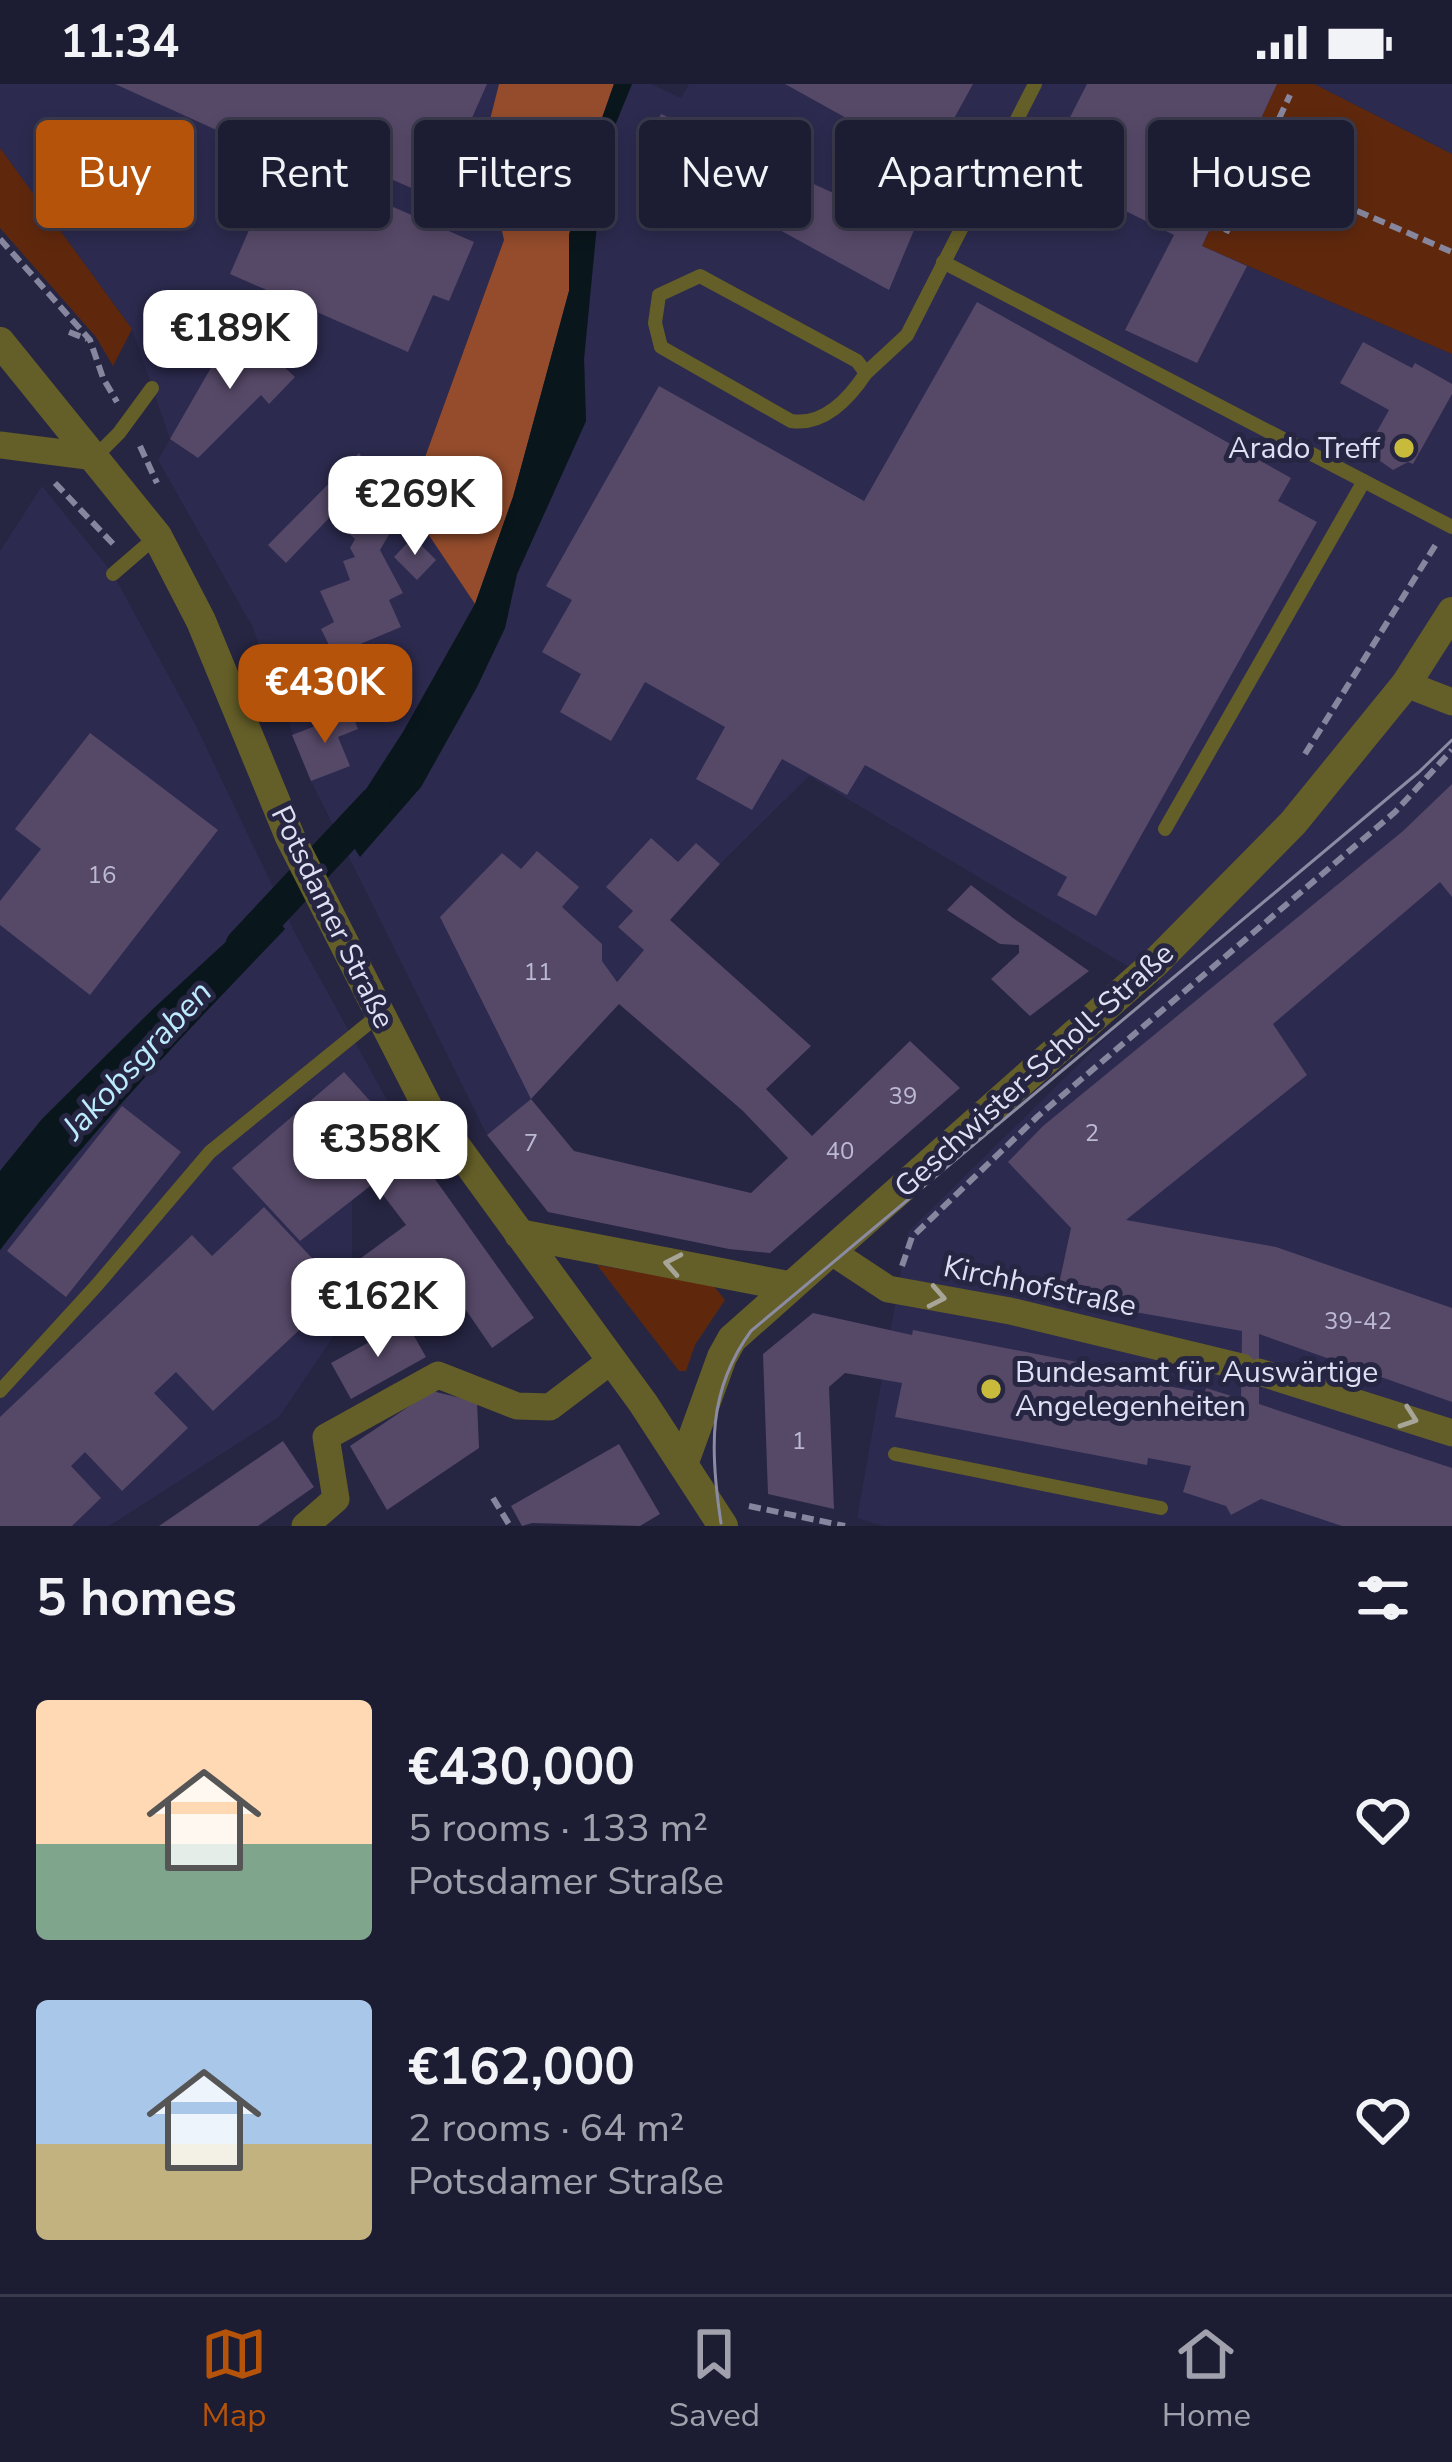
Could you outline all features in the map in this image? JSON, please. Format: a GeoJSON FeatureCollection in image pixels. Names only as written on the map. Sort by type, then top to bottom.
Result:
{"type":"FeatureCollection","features":[{"type":"Feature","properties":{"kind":"street","name":"Potsdamer Straße"},"geometry":{"type":"LineString","coordinates":[[0,342],[157,536],[201,622],[290,837],[428,1108],[684,1462],[713,1521]]}},
{"type":"Feature","properties":{"kind":"street"},"geometry":{"type":"LineString","coordinates":[[13,446],[95,457]]}},
{"type":"Feature","properties":{"kind":"street","name":"Geschwister-Scholl-Straße"},"geometry":{"type":"LineString","coordinates":[[684,1462],[732,1339],[1155,963],[1293,823],[1406,684],[1452,612]]}},
{"type":"Feature","properties":{"kind":"street"},"geometry":{"type":"LineString","coordinates":[[1406,684],[1452,702]]}},
{"type":"Feature","properties":{"kind":"street"},"geometry":{"type":"LineString","coordinates":[[519,1234],[788,1286]]}},
{"type":"Feature","properties":{"kind":"street","name":"Kirchhofstraße"},"geometry":{"type":"LineString","coordinates":[[832,1252],[888,1289],[1010,1311],[1250,1370],[1365,1402],[1452,1433]]}},
{"type":"Feature","properties":{"kind":"street"},"geometry":{"type":"LineString","coordinates":[[304,1526],[337,1499],[326,1437],[438,1376],[517,1406],[550,1407],[612,1360]]}},
{"type":"Feature","properties":{"kind":"lane"},"geometry":{"type":"LineString","coordinates":[[866,373],[856,361],[700,276],[659,295],[655,323],[661,347],[791,421],[808,424],[829,413],[908,335],[1035,84]]}},
{"type":"Feature","properties":{"kind":"lane"},"geometry":{"type":"LineString","coordinates":[[943,262],[1450,526]]}},
{"type":"Feature","properties":{"kind":"lane"},"geometry":{"type":"LineString","coordinates":[[95,457],[152,388]]}},
{"type":"Feature","properties":{"kind":"lane"},"geometry":{"type":"LineString","coordinates":[[1165,829],[1364,481]]}},
{"type":"Feature","properties":{"kind":"lane"},"geometry":{"type":"LineString","coordinates":[[113,574],[157,536]]}},
{"type":"Feature","properties":{"kind":"lane"},"geometry":{"type":"LineString","coordinates":[[0,1390],[97,1286],[210,1152],[380,1014]]}},
{"type":"Feature","properties":{"kind":"lane"},"geometry":{"type":"LineString","coordinates":[[895,1454],[1161,1508]]}},
{"type":"Feature","properties":{"kind":"path"},"geometry":{"type":"LineString","coordinates":[[1279,120],[1290,95]]}},
{"type":"Feature","properties":{"kind":"path"},"geometry":{"type":"LineString","coordinates":[[1354,210],[1452,252]]}},
{"type":"Feature","properties":{"kind":"path"},"geometry":{"type":"LineString","coordinates":[[1226,233],[1228,228]]}},
{"type":"Feature","properties":{"kind":"path"},"geometry":{"type":"LineString","coordinates":[[69,332],[90,340]]}},
{"type":"Feature","properties":{"kind":"path"},"geometry":{"type":"LineString","coordinates":[[13,446],[129,560]]}},
{"type":"Feature","properties":{"kind":"path"},"geometry":{"type":"LineString","coordinates":[[1298,766],[1450,526]]}},
{"type":"Feature","properties":{"kind":"path"},"geometry":{"type":"LineString","coordinates":[[912,1237],[1037,1118],[1395,812],[1452,750]]}},
{"type":"Feature","properties":{"kind":"path"},"geometry":{"type":"LineString","coordinates":[[493,1498],[510,1526]]}},
{"type":"Feature","properties":{"kind":"path"},"geometry":{"type":"LineString","coordinates":[[752,1508],[845,1526]]}},
{"type":"Feature","properties":{"kind":"shaded area"},"geometry":{"type":"Polygon","coordinates":[[[0,84],[499,84],[490,120],[414,120],[414,228],[501,228],[504,240],[408,504],[475,604],[403,732],[341,828],[421,787],[505,628],[517,574],[586,421],[584,359],[597,228],[615,228],[615,125],[632,84],[651,84],[681,98],[689,84],[1277,84],[1260,120],[1148,120],[1148,228],[1210,228],[1202,246],[1452,354],[1452,1526],[883,1526],[857,1518],[908,1232],[1159,985],[809,776],[720,864],[617,981],[619,1004],[531,1099],[487,1135],[311,781],[252,626],[158,460],[170,439],[132,329],[58,228],[194,228],[194,120],[36,120],[36,197],[0,148],[0,84]]]}},
{"type":"Feature","properties":{"kind":"shaded area"},"geometry":{"type":"Polygon","coordinates":[[[499,84],[614,84],[601,120],[490,120],[499,84]]]}},
{"type":"Feature","properties":{"kind":"shaded area"},"geometry":{"type":"Polygon","coordinates":[[[1277,84],[1314,84],[1452,154],[1452,354],[1202,246],[1210,228],[1354,228],[1354,120],[1260,120],[1277,84]]]}},
{"type":"Feature","properties":{"kind":"shaded area"},"geometry":{"type":"Polygon","coordinates":[[[1314,84],[1452,84],[1452,154],[1393,124],[1314,84]]]}},
{"type":"Feature","properties":{"kind":"shaded area"},"geometry":{"type":"Polygon","coordinates":[[[0,148],[36,197],[36,228],[58,228],[132,329],[113,366],[96,337],[0,228],[0,148]]]}},
{"type":"Feature","properties":{"kind":"shaded area"},"geometry":{"type":"Polygon","coordinates":[[[501,228],[571,228],[569,291],[513,497],[475,604],[408,504],[504,240],[501,228]]]}},
{"type":"Feature","properties":{"kind":"shaded area"},"geometry":{"type":"Polygon","coordinates":[[[42,486],[113,574],[195,724],[296,935],[415,1151],[352,1200],[352,1309],[279,1417],[109,1526],[0,1526],[0,1250],[63,1166],[125,1096],[285,929],[264,907],[42,1119],[0,1171],[0,551],[42,486]]]}},
{"type":"Feature","properties":{"kind":"shaded area"},"geometry":{"type":"Polygon","coordinates":[[[597,1265],[713,1285],[725,1300],[695,1345],[686,1371],[679,1371],[597,1265]]]}},
{"type":"Feature","properties":{"kind":"water"},"geometry":{"type":"Polygon","coordinates":[[[614,84],[632,84],[615,125],[615,120],[601,120],[614,84]]]}},
{"type":"Feature","properties":{"kind":"water"},"geometry":{"type":"Polygon","coordinates":[[[571,228],[597,228],[584,359],[586,421],[517,574],[505,628],[477,687],[421,787],[360,857],[341,828],[403,732],[475,604],[513,497],[569,291],[571,228]]]}},
{"type":"Feature","properties":{"kind":"water","name":"Jakobsgraben"},"geometry":{"type":"Polygon","coordinates":[[[265,906],[285,929],[102,1125],[0,1250],[0,1171],[42,1119],[265,906]]]}},
{"type":"Feature","properties":{"kind":"building"},"geometry":{"type":"Polygon","coordinates":[[[115,84],[487,84],[471,120],[414,120],[414,189],[390,179],[390,120],[218,120],[218,131],[115,84]]]}},
{"type":"Feature","properties":{"kind":"building"},"geometry":{"type":"Polygon","coordinates":[[[785,84],[973,84],[953,120],[850,120],[785,84]]]}},
{"type":"Feature","properties":{"kind":"building"},"geometry":{"type":"Polygon","coordinates":[[[1087,84],[1277,84],[1260,120],[1148,120],[1148,222],[1124,210],[1124,120],[1069,120],[1087,84]]]}},
{"type":"Feature","properties":{"kind":"building"},"geometry":{"type":"Polygon","coordinates":[[[811,183],[835,194],[835,228],[914,230],[889,290],[776,228],[811,228],[811,183]]]}},
{"type":"Feature","properties":{"kind":"building"},"geometry":{"type":"Polygon","coordinates":[[[390,206],[414,216],[414,228],[442,228],[474,242],[449,301],[433,295],[408,352],[230,274],[250,228],[390,228],[390,206]]]}},
{"type":"Feature","properties":{"kind":"building"},"geometry":{"type":"Polygon","coordinates":[[[1160,228],[1210,228],[1202,246],[1247,266],[1197,363],[1125,330],[1174,235],[1160,228]]]}},
{"type":"Feature","properties":{"kind":"building"},"geometry":{"type":"Polygon","coordinates":[[[977,302],[1291,478],[1278,501],[1317,522],[1096,916],[1057,895],[1067,877],[865,765],[847,795],[782,759],[752,810],[696,779],[725,727],[645,682],[611,741],[560,712],[581,674],[542,652],[572,600],[546,586],[659,386],[864,501],[977,302]]]}},
{"type":"Feature","properties":{"kind":"building"},"geometry":{"type":"Polygon","coordinates":[[[232,331],[284,359],[280,363],[295,377],[269,404],[261,395],[198,458],[170,439],[232,331]]]}},
{"type":"Feature","properties":{"kind":"building"},"geometry":{"type":"Polygon","coordinates":[[[1363,342],[1452,384],[1452,394],[1413,464],[1393,470],[1366,451],[1389,410],[1340,383],[1363,342]]]}},
{"type":"Feature","properties":{"kind":"building"},"geometry":{"type":"Polygon","coordinates":[[[359,453],[399,517],[380,550],[403,593],[389,600],[401,627],[334,655],[321,629],[334,622],[320,591],[350,580],[343,561],[355,557],[350,548],[355,539],[331,516],[286,563],[268,545],[359,453]]]}},
{"type":"Feature","properties":{"kind":"building"},"geometry":{"type":"Polygon","coordinates":[[[413,537],[436,560],[417,580],[394,557],[413,537]]]}},
{"type":"Feature","properties":{"kind":"building"},"geometry":{"type":"Polygon","coordinates":[[[351,712],[358,729],[338,737],[350,766],[311,781],[292,735],[351,712]]]}},
{"type":"Feature","properties":{"kind":"building"},"geometry":{"type":"Polygon","coordinates":[[[90,733],[218,830],[90,995],[0,925],[0,901],[41,849],[15,829],[90,733]]]}},
{"type":"Feature","properties":{"kind":"building"},"geometry":{"type":"Polygon","coordinates":[[[1452,784],[1452,897],[1440,882],[1273,1024],[1307,1075],[1126,1220],[1276,1247],[1452,1308],[1452,1402],[1259,1334],[1259,1404],[1452,1468],[1452,1526],[1342,1526],[1261,1499],[1231,1515],[1226,1506],[1183,1492],[1191,1466],[1148,1458],[1147,1465],[895,1417],[902,1383],[845,1373],[829,1387],[834,1509],[768,1494],[763,1354],[813,1313],[1164,1379],[1162,1385],[1205,1393],[1206,1388],[1241,1399],[1242,1331],[1056,1298],[1071,1228],[1008,1162],[1043,1126],[1403,831],[1452,784]]]}},
{"type":"Feature","properties":{"kind":"building"},"geometry":{"type":"Polygon","coordinates":[[[651,838],[678,862],[696,843],[720,864],[670,920],[811,1046],[766,1089],[812,1136],[910,1041],[960,1088],[770,1253],[548,1212],[487,1135],[531,1099],[440,917],[502,853],[521,869],[537,851],[579,887],[562,907],[602,944],[602,961],[617,982],[644,950],[618,927],[633,911],[606,887],[651,838]],[[619,1004],[531,1099],[574,1151],[751,1193],[788,1158],[743,1111],[619,1004]]]}},
{"type":"Feature","properties":{"kind":"building"},"geometry":{"type":"Polygon","coordinates":[[[971,885],[1089,971],[1030,1016],[991,979],[1019,953],[1019,945],[1000,944],[947,910],[971,885]]]}},
{"type":"Feature","properties":{"kind":"building"},"geometry":{"type":"Polygon","coordinates":[[[344,1072],[415,1151],[534,1318],[492,1348],[446,1281],[418,1302],[407,1287],[390,1298],[361,1258],[406,1225],[374,1183],[300,1241],[232,1168],[344,1072]]]}},
{"type":"Feature","properties":{"kind":"building"},"geometry":{"type":"Polygon","coordinates":[[[122,1106],[181,1152],[66,1297],[7,1251],[122,1106]]]}},
{"type":"Feature","properties":{"kind":"building"},"geometry":{"type":"Polygon","coordinates":[[[264,1207],[342,1290],[213,1411],[176,1372],[154,1393],[188,1428],[122,1491],[85,1452],[71,1466],[101,1498],[72,1526],[0,1526],[0,1417],[192,1235],[212,1256],[264,1207]]]}},
{"type":"Feature","properties":{"kind":"building"},"geometry":{"type":"Polygon","coordinates":[[[406,1322],[426,1357],[351,1399],[331,1363],[406,1322]]]}},
{"type":"Feature","properties":{"kind":"building"},"geometry":{"type":"Polygon","coordinates":[[[432,1391],[477,1402],[479,1448],[387,1510],[350,1446],[432,1391]]]}},
{"type":"Feature","properties":{"kind":"building"},"geometry":{"type":"Polygon","coordinates":[[[283,1441],[314,1487],[258,1526],[159,1526],[283,1441]]]}},
{"type":"Feature","properties":{"kind":"building"},"geometry":{"type":"Polygon","coordinates":[[[619,1444],[660,1514],[640,1526],[522,1526],[511,1506],[619,1444]]]}},
{"type":"Feature","properties":{"kind":"waterway"},"geometry":{"type":"LineString","coordinates":[[242,945],[375,803]]}},
{"type":"Feature","properties":{"kind":"tram line"},"geometry":{"type":"LineString","coordinates":[[721,1523],[715,1422],[726,1376],[751,1331],[1452,740]]}},
{"type":"Feature","properties":{"kind":"place","name":"Arado Treff"},"geometry":{"type":"Point","coordinates":[1404,448]}},
{"type":"Feature","properties":{"kind":"place","name":"Bundesamt für Auswärtige Angelegenheiten"},"geometry":{"type":"Point","coordinates":[991,1389]}}]}
